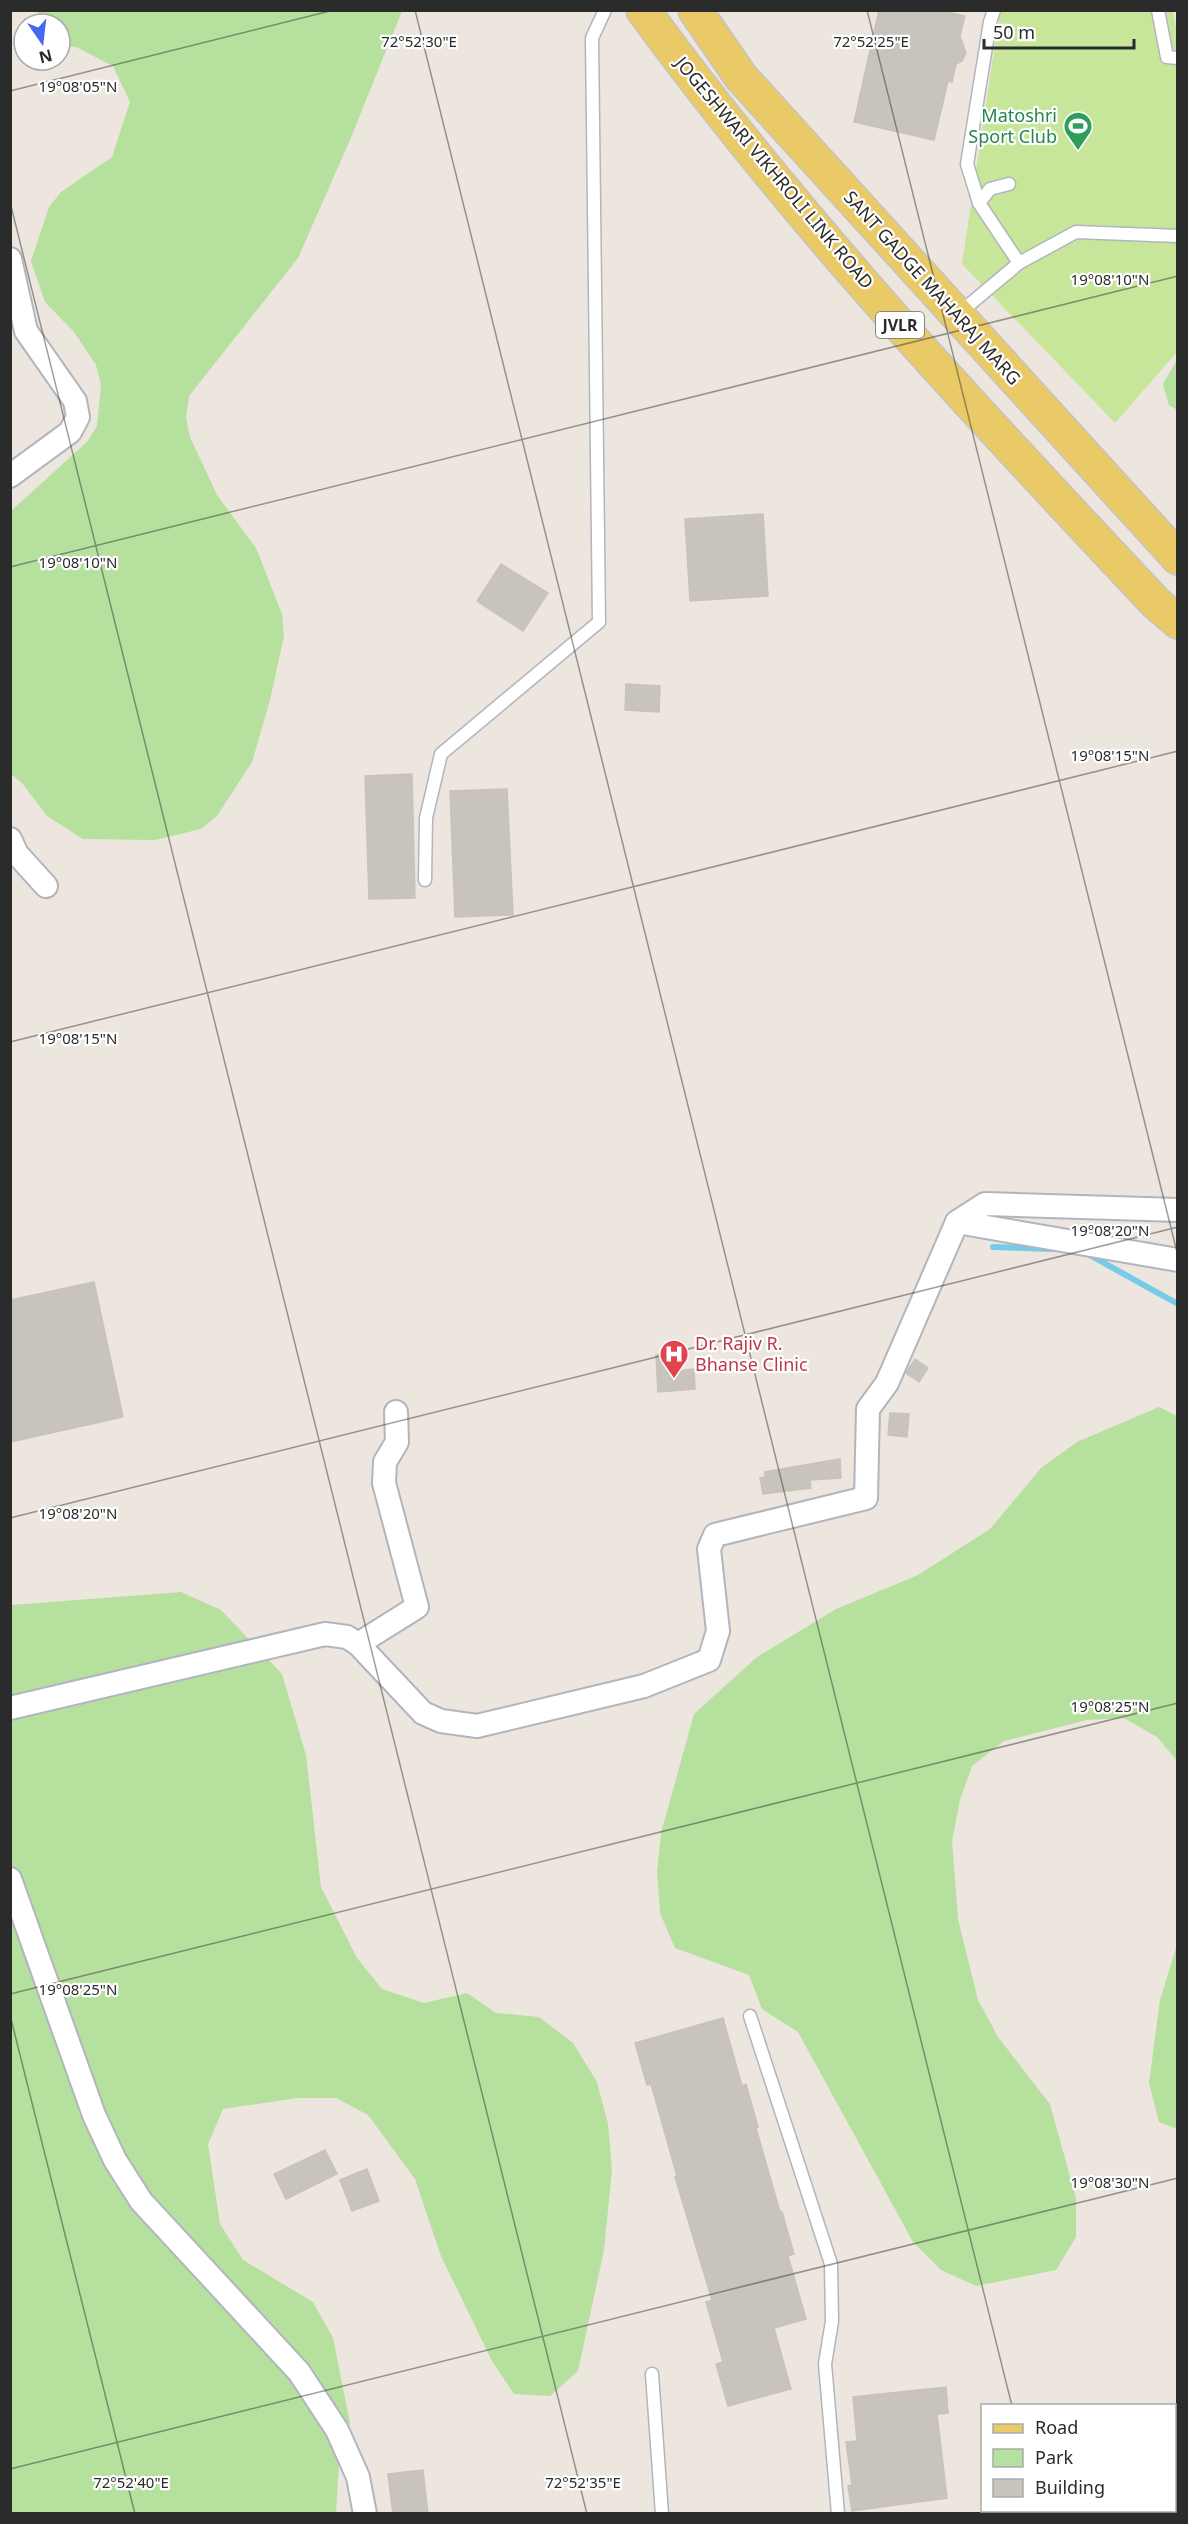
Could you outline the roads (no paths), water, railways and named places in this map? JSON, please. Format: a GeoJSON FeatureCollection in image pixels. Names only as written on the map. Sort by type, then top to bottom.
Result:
{"type":"FeatureCollection","features":[{"type":"Feature","properties":{"kind":"main road","name":"JOGESHWARI VIKHROLI LINK ROAD"},"geometry":{"type":"LineString","coordinates":[[643,10],[707,98],[963,399],[1156,603],[1178,622]]}},
{"type":"Feature","properties":{"kind":"main road","name":"SANT GADGE MAHARAJ MARG"},"geometry":{"type":"LineString","coordinates":[[695,10],[741,77],[1178,558]]}},
{"type":"Feature","properties":{"kind":"street"},"geometry":{"type":"LineString","coordinates":[[10,259],[26,331],[75,401],[78,417],[70,432],[10,476]]}},
{"type":"Feature","properties":{"kind":"street"},"geometry":{"type":"LineString","coordinates":[[10,839],[17,854],[46,886]]}},
{"type":"Feature","properties":{"kind":"street"},"geometry":{"type":"LineString","coordinates":[[10,1708],[325,1634],[347,1637],[358,1644],[423,1713],[441,1721],[477,1726],[644,1686],[709,1660],[718,1631],[709,1549],[715,1535],[866,1498],[868,1409],[887,1383],[957,1222],[985,1204],[1178,1210]]}},
{"type":"Feature","properties":{"kind":"street"},"geometry":{"type":"LineString","coordinates":[[957,1222],[1178,1260]]}},
{"type":"Feature","properties":{"kind":"street"},"geometry":{"type":"LineString","coordinates":[[358,1644],[417,1607],[384,1483],[385,1462],[397,1442],[396,1412]]}},
{"type":"Feature","properties":{"kind":"street"},"geometry":{"type":"LineString","coordinates":[[10,1879],[94,2115],[115,2160],[141,2201],[299,2372],[337,2430],[358,2477],[365,2514]]}},
{"type":"Feature","properties":{"kind":"lane"},"geometry":{"type":"LineString","coordinates":[[425,880],[426,818],[441,753],[599,622],[592,38],[605,10]]}},
{"type":"Feature","properties":{"kind":"lane"},"geometry":{"type":"LineString","coordinates":[[994,10],[990,22],[967,164],[979,203],[1019,263]]}},
{"type":"Feature","properties":{"kind":"lane"},"geometry":{"type":"LineString","coordinates":[[1158,10],[1167,57],[1178,58]]}},
{"type":"Feature","properties":{"kind":"lane"},"geometry":{"type":"LineString","coordinates":[[979,203],[990,189],[1008,184]]}},
{"type":"Feature","properties":{"kind":"lane"},"geometry":{"type":"LineString","coordinates":[[957,315],[1019,263],[1076,232],[1178,236]]}},
{"type":"Feature","properties":{"kind":"lane"},"geometry":{"type":"LineString","coordinates":[[750,2016],[831,2264],[832,2321],[825,2364],[838,2514]]}},
{"type":"Feature","properties":{"kind":"lane"},"geometry":{"type":"LineString","coordinates":[[652,2374],[662,2514]]}},
{"type":"Feature","properties":{"kind":"waterway"},"geometry":{"type":"LineString","coordinates":[[993,1247],[1053,1249]]}},
{"type":"Feature","properties":{"kind":"waterway"},"geometry":{"type":"LineString","coordinates":[[1086,1253],[1178,1304]]}},
{"type":"Feature","properties":{"kind":"place","name":"Matoshri Sport Club"},"geometry":{"type":"Point","coordinates":[1078,152]}},
{"type":"Feature","properties":{"kind":"place","name":"Dr. Rajiv R. Bhanse Clinic"},"geometry":{"type":"Point","coordinates":[674,1380]}}]}
